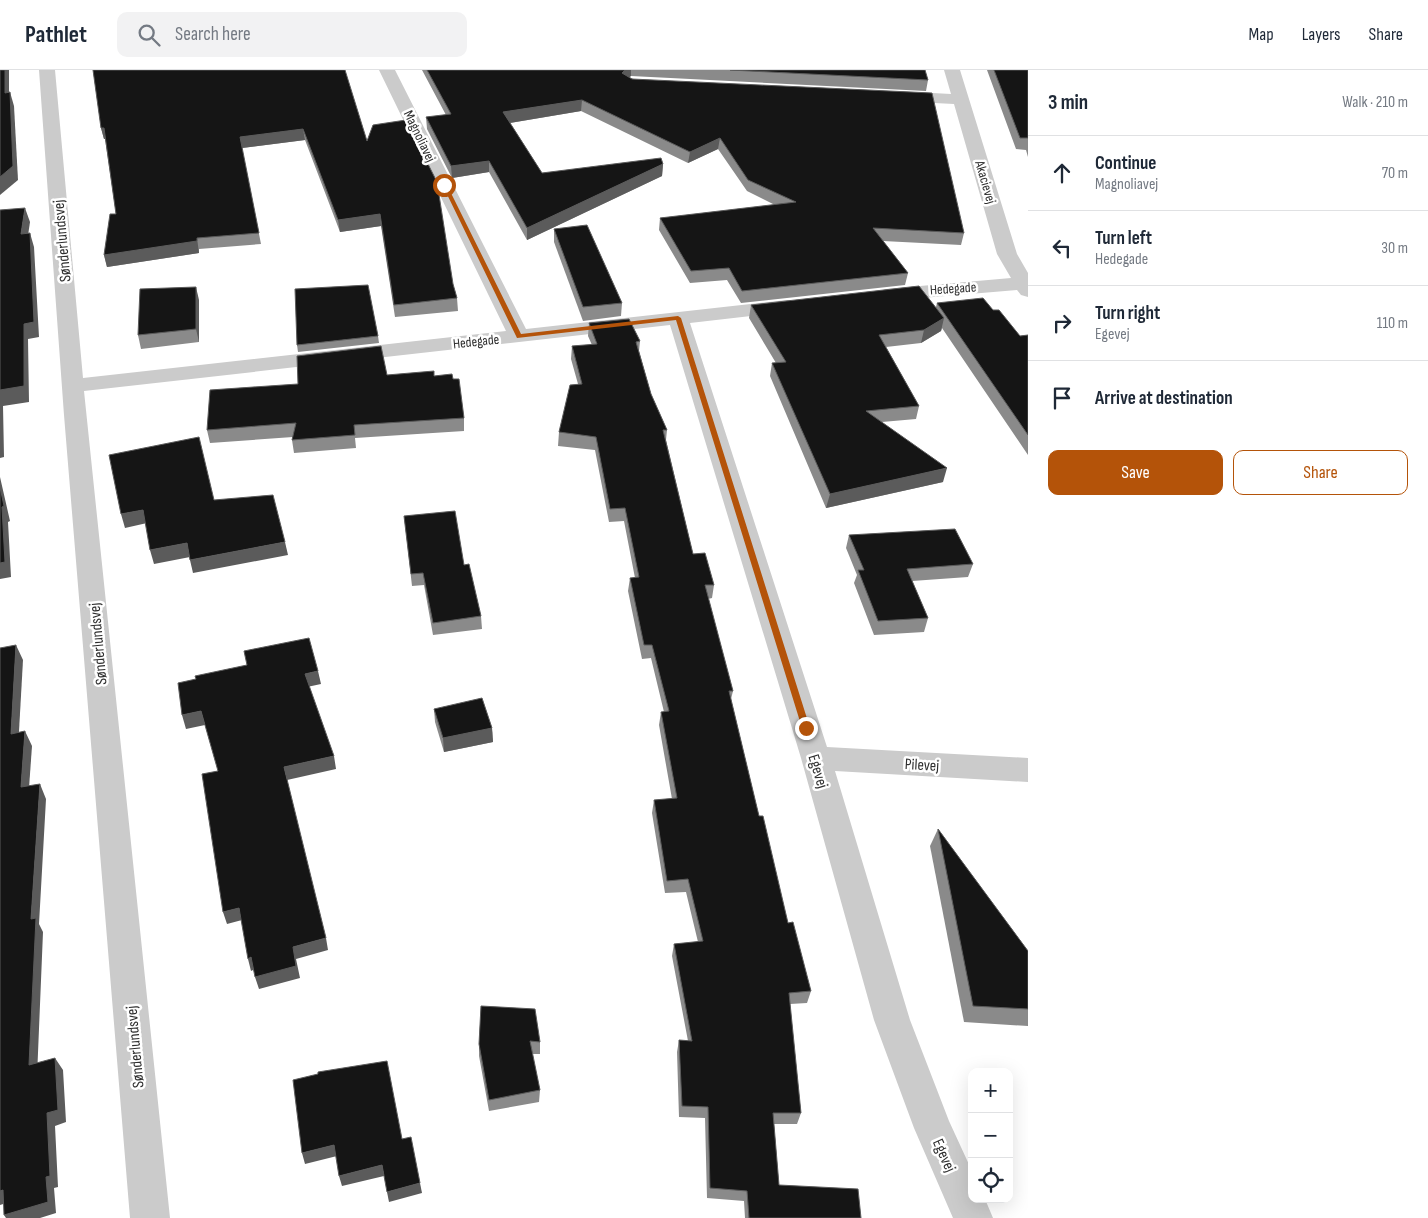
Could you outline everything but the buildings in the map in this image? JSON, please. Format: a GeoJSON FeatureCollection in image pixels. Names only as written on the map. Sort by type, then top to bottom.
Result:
{"type":"FeatureCollection","features":[{"type":"Feature","properties":{"kind":"street","name":"Sønderlundsvej"},"geometry":{"type":"LineString","coordinates":[[47,70],[73,386],[150,1218]]}},
{"type":"Feature","properties":{"kind":"street","name":"Magnoliavej"},"geometry":{"type":"LineString","coordinates":[[387,70],[519,336]]}},
{"type":"Feature","properties":{"kind":"street","name":"Akacievej"},"geometry":{"type":"LineString","coordinates":[[952,70],[1008,254],[1026,286]]}},
{"type":"Feature","properties":{"kind":"street"},"geometry":{"type":"LineString","coordinates":[[874,95],[962,99]]}},
{"type":"Feature","properties":{"kind":"street","name":"Hedegade"},"geometry":{"type":"LineString","coordinates":[[871,296],[1026,286]]}},
{"type":"Feature","properties":{"kind":"street","name":"Hedegade"},"geometry":{"type":"LineString","coordinates":[[73,386],[803,304]]}},
{"type":"Feature","properties":{"kind":"street","name":"Egevej"},"geometry":{"type":"LineString","coordinates":[[678,318],[816,758],[892,1020],[933,1128],[973,1218]]}},
{"type":"Feature","properties":{"kind":"street","name":"Pilevej"},"geometry":{"type":"LineString","coordinates":[[816,758],[1028,770]]}},
{"type":"Feature","properties":{"kind":"route"},"geometry":{"type":"LineString","coordinates":[[444,185],[519,336],[678,318],[806,728]]}}]}
